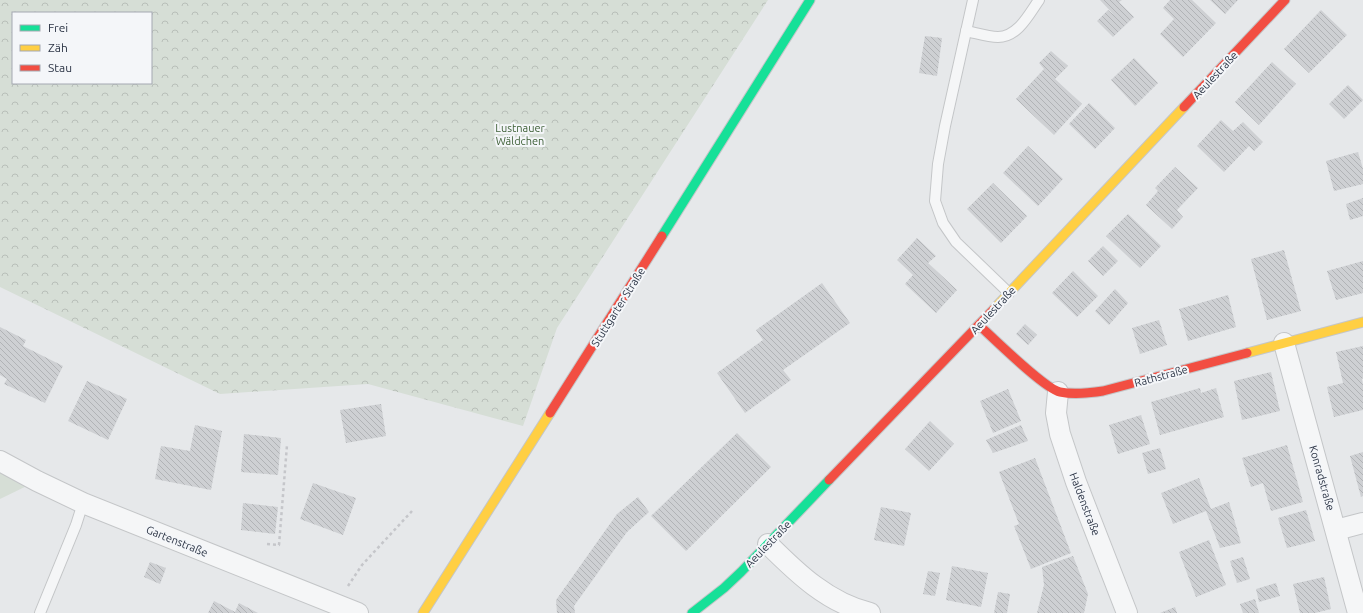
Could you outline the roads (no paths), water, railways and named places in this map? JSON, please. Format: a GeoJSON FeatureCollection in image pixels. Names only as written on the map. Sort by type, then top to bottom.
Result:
{"type":"FeatureCollection","features":[{"type":"Feature","properties":{"kind":"street","name":"Stuttgarter Straße"},"geometry":{"type":"LineString","coordinates":[[423,613],[672,222],[810,0]]}},
{"type":"Feature","properties":{"kind":"street","name":"Aeulestraße"},"geometry":{"type":"LineString","coordinates":[[692,613],[724,588],[768,544],[980,325],[1285,0]]}},
{"type":"Feature","properties":{"kind":"street","name":"Rathstraße"},"geometry":{"type":"LineString","coordinates":[[980,325],[1040,380],[1058,392],[1080,394],[1103,391],[1363,322]]}},
{"type":"Feature","properties":{"kind":"street","name":"Konradstraße"},"geometry":{"type":"LineString","coordinates":[[1284,343],[1358,613]]}},
{"type":"Feature","properties":{"kind":"street","name":"Haldenstraße"},"geometry":{"type":"LineString","coordinates":[[1058,392],[1056,413],[1060,434],[1076,482],[1127,613]]}},
{"type":"Feature","properties":{"kind":"street","name":"Gartenstraße"},"geometry":{"type":"LineString","coordinates":[[0,461],[83,503],[332,609],[358,613]]}},
{"type":"Feature","properties":{"kind":"street"},"geometry":{"type":"LineString","coordinates":[[1336,530],[1363,523]]}},
{"type":"Feature","properties":{"kind":"street"},"geometry":{"type":"LineString","coordinates":[[768,544],[801,577],[822,592],[843,604],[870,613]]}},
{"type":"Feature","properties":{"kind":"lane"},"geometry":{"type":"LineString","coordinates":[[973,0],[945,126],[938,164],[935,201],[943,223],[956,242],[1009,293]]}},
{"type":"Feature","properties":{"kind":"lane"},"geometry":{"type":"LineString","coordinates":[[966,31],[998,37],[1011,34],[1021,25],[1039,0]]}},
{"type":"Feature","properties":{"kind":"lane"},"geometry":{"type":"LineString","coordinates":[[40,613],[76,525],[83,503]]}},
{"type":"Feature","properties":{"kind":"park label","name":"Lustnauer Wäldchen"},"geometry":{"type":"Point","coordinates":[520,134]}}]}
